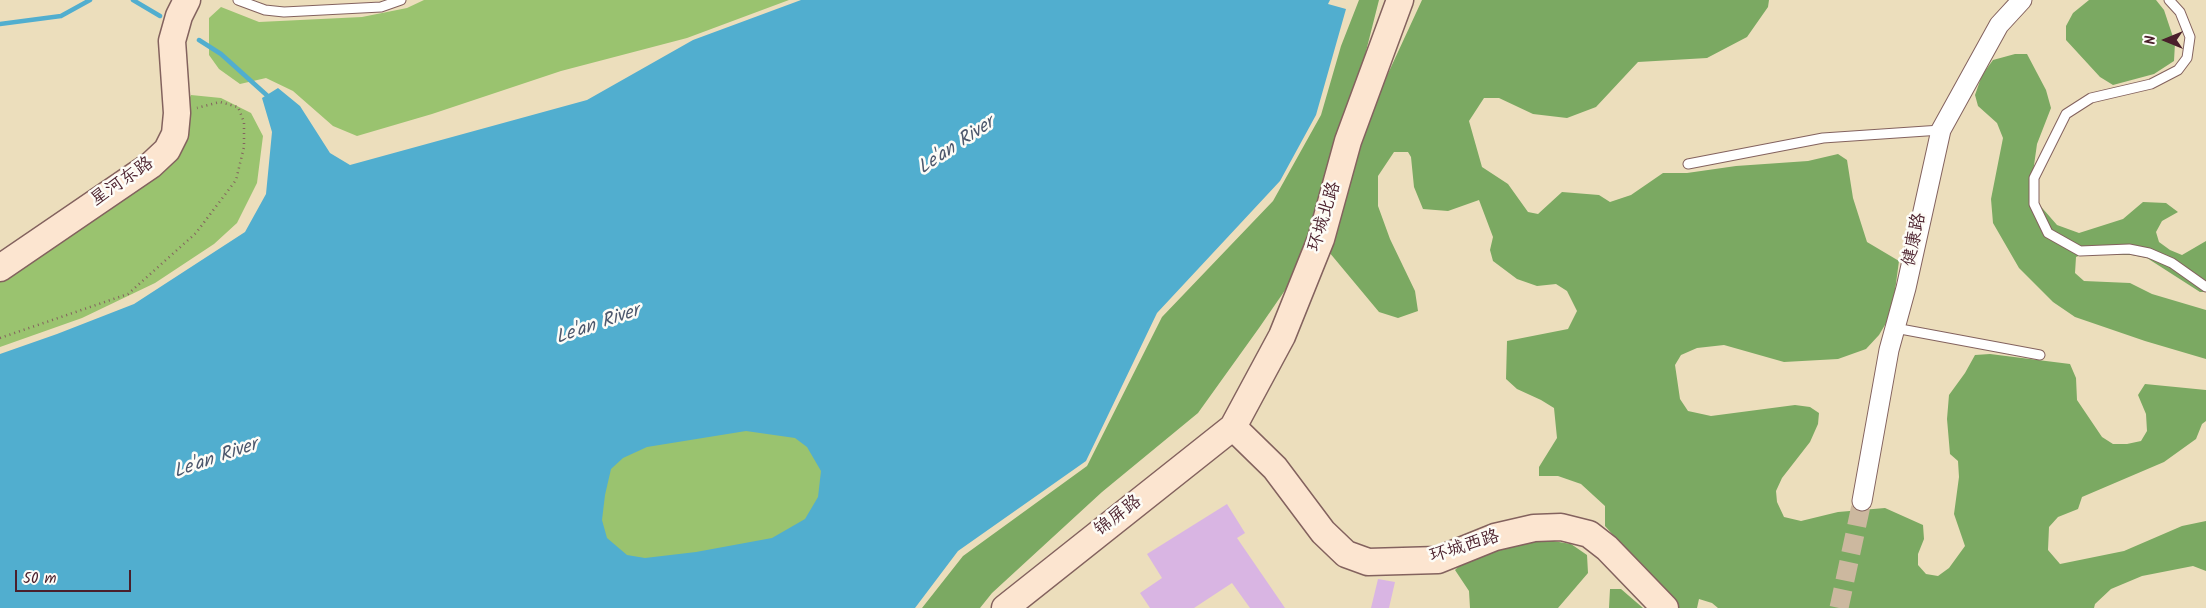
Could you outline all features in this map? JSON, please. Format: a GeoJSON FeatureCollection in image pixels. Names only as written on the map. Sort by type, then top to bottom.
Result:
{"type":"FeatureCollection","features":[{"type":"Feature","properties":{"kind":"street","name":"星河东路"},"geometry":{"type":"LineString","coordinates":[[0,268],[152,165],[167,150],[175,134],[177,113],[172,41],[179,16],[187,0]]}},
{"type":"Feature","properties":{"kind":"street","name":"环城北路"},"geometry":{"type":"LineString","coordinates":[[1232,427],[1282,336],[1321,240],[1348,141],[1400,0]]}},
{"type":"Feature","properties":{"kind":"street","name":"健康路"},"geometry":{"type":"LineString","coordinates":[[1862,501],[1889,350],[1941,130],[1999,25],[2022,0]]}},
{"type":"Feature","properties":{"kind":"street","name":"锦屏路"},"geometry":{"type":"LineString","coordinates":[[1005,608],[1232,427]]}},
{"type":"Feature","properties":{"kind":"street","name":"环城西路"},"geometry":{"type":"LineString","coordinates":[[1232,427],[1275,468],[1323,532],[1346,554],[1368,562],[1438,560],[1495,538],[1534,528],[1561,527],[1589,534],[1607,548],[1666,608]]}},
{"type":"Feature","properties":{"kind":"lane"},"geometry":{"type":"LineString","coordinates":[[238,0],[265,10],[284,12],[381,7],[401,0]]}},
{"type":"Feature","properties":{"kind":"lane"},"geometry":{"type":"LineString","coordinates":[[2170,0],[2180,12],[2190,37],[2187,58],[2178,70],[2151,84],[2092,98],[2066,114],[2034,178],[2034,204],[2048,233],[2080,251],[2129,249],[2149,253],[2172,263],[2206,287]]}},
{"type":"Feature","properties":{"kind":"lane"},"geometry":{"type":"LineString","coordinates":[[1688,164],[1823,138],[1941,130]]}},
{"type":"Feature","properties":{"kind":"lane"},"geometry":{"type":"LineString","coordinates":[[1895,328],[2040,355]]}},
{"type":"Feature","properties":{"kind":"path"},"geometry":{"type":"LineString","coordinates":[[0,338],[128,294],[196,233],[236,180],[244,147],[244,122],[238,107],[229,104],[220,102],[191,108]]}},
{"type":"Feature","properties":{"kind":"green space"},"geometry":{"type":"Polygon","coordinates":[[[424,0],[789,0],[687,38],[561,71],[432,114],[357,136],[333,126],[293,91],[266,78],[240,84],[219,69],[209,55],[209,18],[221,7],[259,22],[362,17],[407,8],[424,0]]]}},
{"type":"Feature","properties":{"kind":"green space"},"geometry":{"type":"Polygon","coordinates":[[[1359,0],[1379,0],[1359,79],[1299,270],[1198,413],[1102,492],[992,593],[980,608],[922,608],[963,556],[1087,466],[1162,317],[1273,201],[1321,115],[1341,46],[1359,0]]]}},
{"type":"Feature","properties":{"kind":"green space"},"geometry":{"type":"Polygon","coordinates":[[[1422,0],[1769,0],[1768,7],[1747,37],[1707,58],[1638,62],[1596,107],[1567,118],[1533,114],[1499,98],[1484,98],[1469,121],[1482,167],[1508,184],[1528,212],[1538,214],[1562,192],[1599,195],[1610,202],[1631,195],[1663,173],[1687,173],[1736,166],[1808,161],[1838,154],[1847,160],[1853,198],[1867,242],[1899,261],[1892,313],[1879,335],[1866,349],[1838,359],[1784,362],[1724,345],[1697,348],[1681,355],[1675,365],[1680,399],[1688,411],[1711,416],[1795,405],[1810,407],[1819,413],[1818,424],[1810,442],[1782,478],[1776,491],[1777,502],[1784,517],[1801,521],[1838,512],[1885,508],[1923,525],[1924,539],[1918,554],[1918,565],[1926,574],[1938,576],[1949,568],[1965,546],[1954,514],[1959,477],[1958,461],[1950,454],[1947,419],[1949,395],[1975,355],[1990,354],[2070,364],[2076,378],[2077,400],[2102,437],[2113,444],[2141,441],[2147,431],[2146,414],[2138,395],[2145,384],[2206,390],[2206,421],[2202,424],[2196,439],[2164,462],[2082,497],[2078,509],[2058,517],[2049,527],[2048,550],[2060,564],[2124,551],[2182,526],[2206,521],[2206,571],[2193,566],[2142,576],[2111,589],[2095,604],[2094,608],[1718,608],[1712,603],[1699,599],[1697,608],[1679,608],[1605,526],[1605,506],[1581,484],[1558,476],[1539,476],[1539,467],[1557,438],[1554,408],[1517,389],[1506,379],[1507,341],[1568,329],[1577,311],[1567,291],[1556,284],[1537,286],[1517,279],[1493,261],[1490,250],[1493,237],[1479,200],[1448,211],[1423,209],[1414,187],[1411,157],[1408,152],[1394,152],[1378,176],[1378,206],[1390,239],[1415,291],[1418,311],[1398,318],[1379,312],[1329,252],[1331,236],[1373,106],[1422,0]]]}},
{"type":"Feature","properties":{"kind":"green space"},"geometry":{"type":"Polygon","coordinates":[[[2089,0],[2156,0],[2164,10],[2175,43],[2174,61],[2154,74],[2113,85],[2100,77],[2066,40],[2066,26],[2073,13],[2089,0]]]}},
{"type":"Feature","properties":{"kind":"green space"},"geometry":{"type":"Polygon","coordinates":[[[2015,54],[2027,54],[2046,90],[2051,108],[2037,144],[2030,194],[2057,225],[2079,233],[2123,219],[2143,202],[2166,203],[2178,212],[2162,221],[2156,232],[2159,242],[2170,250],[2182,255],[2206,241],[2206,292],[2200,292],[2147,258],[2132,255],[2083,254],[2076,257],[2075,273],[2084,281],[2130,283],[2152,294],[2206,310],[2206,359],[2075,317],[2053,302],[2019,268],[1993,223],[1991,199],[2003,138],[1997,123],[1978,106],[1975,95],[1982,75],[1993,60],[2015,54]]]}},
{"type":"Feature","properties":{"kind":"green space"},"geometry":{"type":"Polygon","coordinates":[[[191,95],[221,98],[251,113],[263,136],[257,183],[237,223],[214,244],[155,283],[82,318],[0,347],[0,270],[156,167],[191,95]]]}},
{"type":"Feature","properties":{"kind":"green space"},"geometry":{"type":"Polygon","coordinates":[[[782,420],[932,508],[443,608],[588,452],[782,420]]]}},
{"type":"Feature","properties":{"kind":"green space"},"geometry":{"type":"Polygon","coordinates":[[[1541,539],[1571,544],[1587,555],[1588,573],[1558,608],[1470,608],[1469,591],[1455,570],[1471,554],[1541,539]]]}},
{"type":"Feature","properties":{"kind":"green space"},"geometry":{"type":"Polygon","coordinates":[[[1610,589],[1621,589],[1643,608],[1609,608],[1610,589]]]}},
{"type":"Feature","properties":{"kind":"water","name":"Le'an River"},"geometry":{"type":"Polygon","coordinates":[[[801,0],[1330,0],[1328,4],[1346,9],[1316,115],[1280,181],[1157,313],[1086,461],[958,551],[915,608],[0,608],[0,354],[134,304],[245,232],[266,194],[272,132],[262,98],[278,88],[300,106],[330,153],[350,165],[587,100],[693,40],[801,0]],[[746,431],[647,447],[623,458],[611,469],[605,495],[602,520],[607,538],[627,555],[645,558],[696,552],[772,538],[805,519],[818,497],[821,471],[807,447],[795,438],[746,431]]]}},
{"type":"Feature","properties":{"kind":"building"},"geometry":{"type":"Polygon","coordinates":[[[1227,504],[1245,533],[1237,538],[1285,608],[1250,608],[1232,583],[1194,608],[1150,608],[1140,593],[1162,578],[1147,554],[1227,504]]]}},
{"type":"Feature","properties":{"kind":"building"},"geometry":{"type":"Polygon","coordinates":[[[1378,579],[1395,582],[1389,608],[1371,608],[1378,579]]]}},
{"type":"Feature","properties":{"kind":"waterway"},"geometry":{"type":"LineString","coordinates":[[0,24],[61,16],[90,0]]}},
{"type":"Feature","properties":{"kind":"waterway"},"geometry":{"type":"LineString","coordinates":[[133,0],[160,16]]}},
{"type":"Feature","properties":{"kind":"waterway"},"geometry":{"type":"LineString","coordinates":[[199,40],[221,54],[271,99]]}},
{"type":"Feature","properties":{"kind":"tunnel"},"geometry":{"type":"LineString","coordinates":[[1839,608],[1862,501]]}}]}
